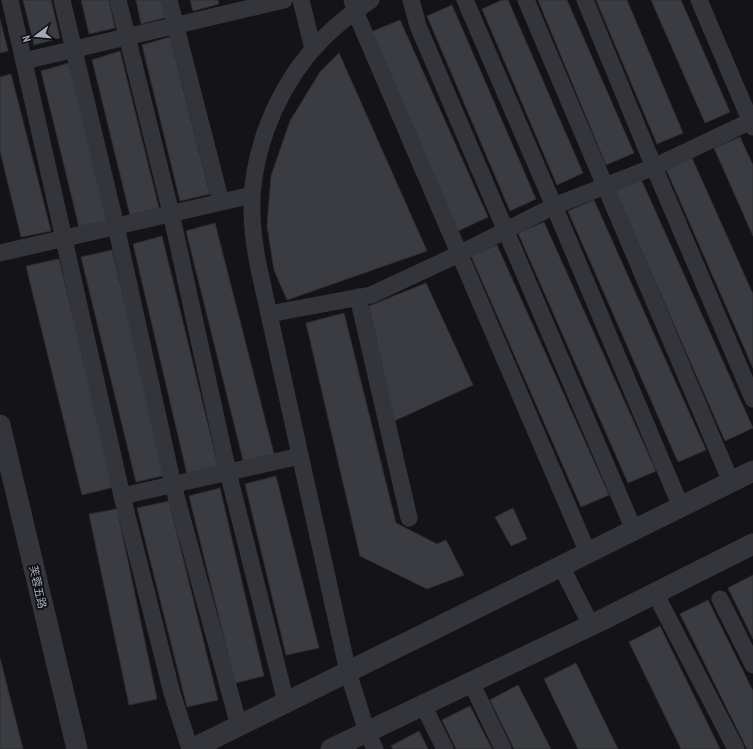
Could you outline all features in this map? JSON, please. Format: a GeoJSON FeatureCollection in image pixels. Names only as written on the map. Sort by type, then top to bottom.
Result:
{"type":"FeatureCollection","features":[{"type":"Feature","properties":{"kind":"street"},"geometry":{"type":"LineString","coordinates":[[10,0],[65,238],[122,496],[172,693],[191,749],[753,471]]}},
{"type":"Feature","properties":{"kind":"street"},"geometry":{"type":"LineString","coordinates":[[62,0],[116,226],[173,485],[238,726]]}},
{"type":"Feature","properties":{"kind":"street"},"geometry":{"type":"LineString","coordinates":[[118,0],[171,214],[228,472],[286,702]]}},
{"type":"Feature","properties":{"kind":"street"},"geometry":{"type":"LineString","coordinates":[[169,0],[221,202]]}},
{"type":"Feature","properties":{"kind":"street"},"geometry":{"type":"LineString","coordinates":[[24,61],[175,26],[230,6],[284,0]]}},
{"type":"Feature","properties":{"kind":"street"},"geometry":{"type":"LineString","coordinates":[[301,0],[313,49]]}},
{"type":"Feature","properties":{"kind":"street"},"geometry":{"type":"LineString","coordinates":[[371,0],[353,5],[313,49],[292,75],[274,109],[260,149],[253,181],[252,195],[254,240],[300,456],[348,672],[371,740]]}},
{"type":"Feature","properties":{"kind":"street"},"geometry":{"type":"LineString","coordinates":[[410,0],[418,26],[634,530]]}},
{"type":"Feature","properties":{"kind":"street"},"geometry":{"type":"LineString","coordinates":[[465,0],[681,507]]}},
{"type":"Feature","properties":{"kind":"street"},"geometry":{"type":"LineString","coordinates":[[526,0],[731,482]]}},
{"type":"Feature","properties":{"kind":"street"},"geometry":{"type":"LineString","coordinates":[[585,0],[753,399]]}},
{"type":"Feature","properties":{"kind":"street"},"geometry":{"type":"LineString","coordinates":[[269,314],[371,295],[459,254],[554,206],[654,166],[752,122],[699,0]]}},
{"type":"Feature","properties":{"kind":"street"},"geometry":{"type":"LineString","coordinates":[[353,5],[588,553]]}},
{"type":"Feature","properties":{"kind":"street"},"geometry":{"type":"LineString","coordinates":[[0,253],[252,195]]}},
{"type":"Feature","properties":{"kind":"street"},"geometry":{"type":"LineString","coordinates":[[358,297],[409,518]]}},
{"type":"Feature","properties":{"kind":"street","name":"芙蓉五路"},"geometry":{"type":"LineString","coordinates":[[0,425],[77,749]]}},
{"type":"Feature","properties":{"kind":"street"},"geometry":{"type":"LineString","coordinates":[[122,496],[300,456]]}},
{"type":"Feature","properties":{"kind":"street"},"geometry":{"type":"LineString","coordinates":[[331,749],[371,740],[423,705],[591,625],[753,544]]}},
{"type":"Feature","properties":{"kind":"street"},"geometry":{"type":"LineString","coordinates":[[561,566],[591,625]]}},
{"type":"Feature","properties":{"kind":"street"},"geometry":{"type":"LineString","coordinates":[[655,593],[736,749]]}},
{"type":"Feature","properties":{"kind":"street"},"geometry":{"type":"LineString","coordinates":[[720,599],[753,666]]}},
{"type":"Feature","properties":{"kind":"street"},"geometry":{"type":"LineString","coordinates":[[472,682],[503,749]]}},
{"type":"Feature","properties":{"kind":"street"},"geometry":{"type":"LineString","coordinates":[[423,705],[445,749]]}},
{"type":"Feature","properties":{"kind":"building"},"geometry":{"type":"Polygon","coordinates":[[[23,0],[51,0],[60,38],[34,45],[23,0]]]}},
{"type":"Feature","properties":{"kind":"building"},"geometry":{"type":"Polygon","coordinates":[[[81,0],[109,0],[115,28],[89,34],[81,0]]]}},
{"type":"Feature","properties":{"kind":"building"},"geometry":{"type":"Polygon","coordinates":[[[136,0],[163,0],[168,17],[141,24],[136,0]]]}},
{"type":"Feature","properties":{"kind":"building"},"geometry":{"type":"Polygon","coordinates":[[[190,0],[218,0],[219,4],[193,11],[190,0]]]}},
{"type":"Feature","properties":{"kind":"building"},"geometry":{"type":"Polygon","coordinates":[[[502,0],[508,0],[583,173],[557,185],[482,9],[502,0]]]}},
{"type":"Feature","properties":{"kind":"building"},"geometry":{"type":"Polygon","coordinates":[[[538,0],[567,0],[634,153],[606,165],[538,0]]]}},
{"type":"Feature","properties":{"kind":"building"},"geometry":{"type":"Polygon","coordinates":[[[596,0],[627,0],[683,133],[657,144],[596,0]]]}},
{"type":"Feature","properties":{"kind":"building"},"geometry":{"type":"Polygon","coordinates":[[[651,0],[681,0],[730,112],[705,123],[651,0]]]}},
{"type":"Feature","properties":{"kind":"building"},"geometry":{"type":"Polygon","coordinates":[[[452,5],[536,199],[510,211],[427,16],[452,5]]]}},
{"type":"Feature","properties":{"kind":"building"},"geometry":{"type":"Polygon","coordinates":[[[0,19],[8,51],[0,53],[0,19]]]}},
{"type":"Feature","properties":{"kind":"building"},"geometry":{"type":"Polygon","coordinates":[[[400,20],[488,217],[458,231],[371,32],[400,20]]]}},
{"type":"Feature","properties":{"kind":"building"},"geometry":{"type":"Polygon","coordinates":[[[170,37],[210,194],[180,201],[142,45],[170,37]]]}},
{"type":"Feature","properties":{"kind":"building"},"geometry":{"type":"Polygon","coordinates":[[[120,51],[159,208],[130,215],[92,60],[120,51]]]}},
{"type":"Feature","properties":{"kind":"building"},"geometry":{"type":"Polygon","coordinates":[[[339,53],[427,251],[287,300],[274,270],[267,226],[271,176],[290,121],[320,72],[339,53]]]}},
{"type":"Feature","properties":{"kind":"building"},"geometry":{"type":"Polygon","coordinates":[[[69,63],[109,220],[79,227],[41,71],[69,63]]]}},
{"type":"Feature","properties":{"kind":"building"},"geometry":{"type":"Polygon","coordinates":[[[11,74],[51,231],[21,237],[0,151],[0,77],[11,74]]]}},
{"type":"Feature","properties":{"kind":"building"},"geometry":{"type":"Polygon","coordinates":[[[740,137],[753,165],[753,236],[714,148],[740,137]]]}},
{"type":"Feature","properties":{"kind":"building"},"geometry":{"type":"Polygon","coordinates":[[[692,158],[753,294],[753,368],[666,169],[692,158]]]}},
{"type":"Feature","properties":{"kind":"building"},"geometry":{"type":"Polygon","coordinates":[[[641,179],[753,428],[725,441],[615,190],[641,179]]]}},
{"type":"Feature","properties":{"kind":"building"},"geometry":{"type":"Polygon","coordinates":[[[594,200],[706,450],[678,462],[568,211],[594,200]]]}},
{"type":"Feature","properties":{"kind":"building"},"geometry":{"type":"Polygon","coordinates":[[[544,222],[656,471],[628,483],[518,233],[544,222]]]}},
{"type":"Feature","properties":{"kind":"building"},"geometry":{"type":"Polygon","coordinates":[[[215,223],[274,454],[244,464],[186,231],[215,223]]]}},
{"type":"Feature","properties":{"kind":"building"},"geometry":{"type":"Polygon","coordinates":[[[162,236],[218,466],[187,474],[133,244],[162,236]]]}},
{"type":"Feature","properties":{"kind":"building"},"geometry":{"type":"Polygon","coordinates":[[[497,245],[609,495],[581,507],[471,256],[497,245]]]}},
{"type":"Feature","properties":{"kind":"building"},"geometry":{"type":"Polygon","coordinates":[[[112,250],[166,475],[136,482],[81,257],[112,250]]]}},
{"type":"Feature","properties":{"kind":"building"},"geometry":{"type":"Polygon","coordinates":[[[59,259],[114,487],[82,495],[26,266],[59,259]]]}},
{"type":"Feature","properties":{"kind":"building"},"geometry":{"type":"Polygon","coordinates":[[[426,283],[473,385],[394,421],[369,306],[426,283]]]}},
{"type":"Feature","properties":{"kind":"building"},"geometry":{"type":"Polygon","coordinates":[[[344,313],[396,523],[437,544],[446,540],[464,575],[427,589],[360,556],[306,323],[344,313]]]}},
{"type":"Feature","properties":{"kind":"building"},"geometry":{"type":"Polygon","coordinates":[[[276,476],[319,648],[286,655],[245,484],[276,476]]]}},
{"type":"Feature","properties":{"kind":"building"},"geometry":{"type":"Polygon","coordinates":[[[220,488],[264,676],[235,683],[189,496],[220,488]]]}},
{"type":"Feature","properties":{"kind":"building"},"geometry":{"type":"Polygon","coordinates":[[[169,501],[218,700],[187,707],[137,508],[169,501]]]}},
{"type":"Feature","properties":{"kind":"building"},"geometry":{"type":"Polygon","coordinates":[[[513,508],[527,539],[511,546],[495,517],[513,508]]]}},
{"type":"Feature","properties":{"kind":"building"},"geometry":{"type":"Polygon","coordinates":[[[117,509],[157,699],[129,705],[89,514],[117,509]]]}},
{"type":"Feature","properties":{"kind":"building"},"geometry":{"type":"Polygon","coordinates":[[[753,575],[753,639],[728,588],[753,575]]]}},
{"type":"Feature","properties":{"kind":"building"},"geometry":{"type":"Polygon","coordinates":[[[708,600],[753,691],[753,749],[747,749],[680,614],[708,600]]]}},
{"type":"Feature","properties":{"kind":"building"},"geometry":{"type":"Polygon","coordinates":[[[660,626],[720,749],[681,749],[629,642],[660,626]]]}},
{"type":"Feature","properties":{"kind":"building"},"geometry":{"type":"Polygon","coordinates":[[[0,658],[23,749],[0,749],[0,658]]]}},
{"type":"Feature","properties":{"kind":"building"},"geometry":{"type":"Polygon","coordinates":[[[576,663],[618,749],[578,749],[544,679],[576,663]]]}},
{"type":"Feature","properties":{"kind":"building"},"geometry":{"type":"Polygon","coordinates":[[[518,685],[551,749],[514,749],[490,700],[518,685]]]}},
{"type":"Feature","properties":{"kind":"building"},"geometry":{"type":"Polygon","coordinates":[[[470,706],[492,749],[456,749],[442,720],[470,706]]]}},
{"type":"Feature","properties":{"kind":"building"},"geometry":{"type":"Polygon","coordinates":[[[419,731],[428,749],[393,749],[391,746],[419,731]]]}}]}
